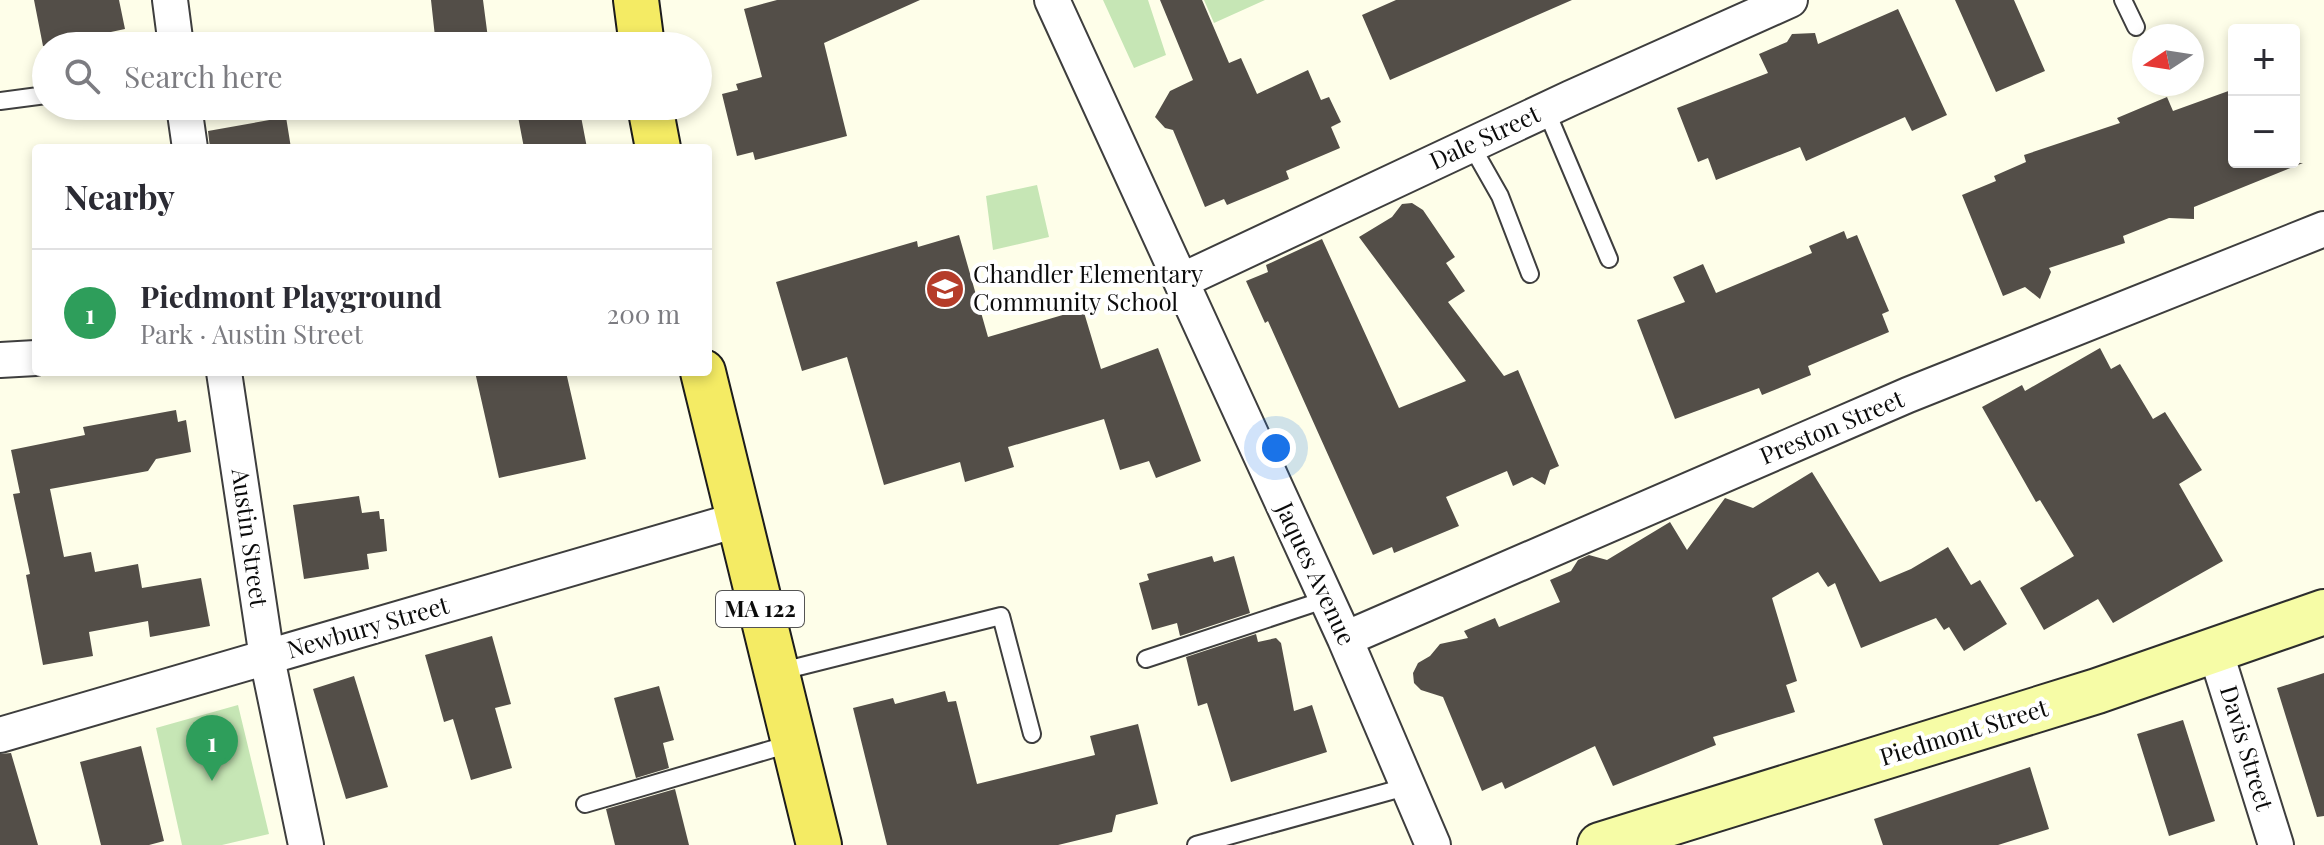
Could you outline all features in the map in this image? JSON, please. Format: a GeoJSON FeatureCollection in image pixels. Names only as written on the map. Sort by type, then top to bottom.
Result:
{"type":"FeatureCollection","features":[{"type":"Feature","properties":{"kind":"main road"},"geometry":{"type":"LineString","coordinates":[[636,0],[640,32]]}},
{"type":"Feature","properties":{"kind":"main road"},"geometry":{"type":"LineString","coordinates":[[653,120],[657,144]]}},
{"type":"Feature","properties":{"kind":"main road","name":"MA 122"},"geometry":{"type":"LineString","coordinates":[[704,376],[819,845]]}},
{"type":"Feature","properties":{"kind":"street"},"geometry":{"type":"LineString","coordinates":[[170,0],[174,32]]}},
{"type":"Feature","properties":{"kind":"street","name":"Jaques Avenue"},"geometry":{"type":"LineString","coordinates":[[1052,0],[1327,599],[1433,845]]}},
{"type":"Feature","properties":{"kind":"street","name":"Dale Street"},"geometry":{"type":"LineString","coordinates":[[1181,281],[1790,0]]}},
{"type":"Feature","properties":{"kind":"street"},"geometry":{"type":"LineString","coordinates":[[186,120],[189,144]]}},
{"type":"Feature","properties":{"kind":"street","name":"Preston Street"},"geometry":{"type":"LineString","coordinates":[[1345,639],[1908,395],[2324,229]]}},
{"type":"Feature","properties":{"kind":"street"},"geometry":{"type":"LineString","coordinates":[[0,360],[32,358]]}},
{"type":"Feature","properties":{"kind":"street","name":"Austin Street"},"geometry":{"type":"LineString","coordinates":[[225,376],[267,658],[306,845]]}},
{"type":"Feature","properties":{"kind":"street","name":"Newbury Street"},"geometry":{"type":"LineString","coordinates":[[0,735],[737,520]]}},
{"type":"Feature","properties":{"kind":"street","name":"Piedmont Street"},"geometry":{"type":"LineString","coordinates":[[1600,845],[2097,691],[2324,612]]}},
{"type":"Feature","properties":{"kind":"street","name":"Davis Street"},"geometry":{"type":"LineString","coordinates":[[2215,650],[2276,845]]}},
{"type":"Feature","properties":{"kind":"lane"},"geometry":{"type":"LineString","coordinates":[[2123,0],[2135,24]]}},
{"type":"Feature","properties":{"kind":"lane"},"geometry":{"type":"LineString","coordinates":[[0,101],[32,97]]}},
{"type":"Feature","properties":{"kind":"lane"},"geometry":{"type":"LineString","coordinates":[[1546,110],[1609,259]]}},
{"type":"Feature","properties":{"kind":"lane"},"geometry":{"type":"LineString","coordinates":[[1471,145],[1500,196],[1530,274]]}},
{"type":"Feature","properties":{"kind":"lane"},"geometry":{"type":"LineString","coordinates":[[1146,659],[1327,599]]}},
{"type":"Feature","properties":{"kind":"lane"},"geometry":{"type":"LineString","coordinates":[[776,672],[1001,616],[1032,734]]}},
{"type":"Feature","properties":{"kind":"lane"},"geometry":{"type":"LineString","coordinates":[[585,804],[794,743]]}},
{"type":"Feature","properties":{"kind":"lane"},"geometry":{"type":"LineString","coordinates":[[1196,845],[1409,786]]}},
{"type":"Feature","properties":{"kind":"green space"},"geometry":{"type":"Polygon","coordinates":[[[1103,0],[1148,0],[1166,55],[1134,68],[1103,0]]]}},
{"type":"Feature","properties":{"kind":"green space"},"geometry":{"type":"Polygon","coordinates":[[[1204,0],[1265,0],[1214,23],[1204,0]]]}},
{"type":"Feature","properties":{"kind":"green space"},"geometry":{"type":"Polygon","coordinates":[[[1037,185],[1049,237],[993,250],[986,196],[1037,185]]]}},
{"type":"Feature","properties":{"kind":"green space"},"geometry":{"type":"Polygon","coordinates":[[[238,705],[269,834],[222,845],[182,845],[156,728],[238,705]]]}},
{"type":"Feature","properties":{"kind":"building"},"geometry":{"type":"Polygon","coordinates":[[[34,0],[119,0],[125,29],[111,32],[40,32],[34,0]]]}},
{"type":"Feature","properties":{"kind":"building"},"geometry":{"type":"Polygon","coordinates":[[[431,0],[483,0],[487,32],[434,32],[431,0]]]}},
{"type":"Feature","properties":{"kind":"building"},"geometry":{"type":"Polygon","coordinates":[[[777,0],[920,0],[824,43],[847,136],[755,160],[753,152],[737,156],[722,94],[738,90],[736,84],[762,77],[744,9],[777,0]]]}},
{"type":"Feature","properties":{"kind":"building"},"geometry":{"type":"Polygon","coordinates":[[[1160,0],[1202,0],[1229,63],[1241,58],[1257,94],[1308,70],[1321,100],[1329,97],[1341,122],[1331,127],[1340,148],[1286,171],[1289,179],[1227,205],[1224,199],[1205,207],[1173,130],[1165,128],[1155,117],[1170,91],[1193,80],[1160,0]]]}},
{"type":"Feature","properties":{"kind":"building"},"geometry":{"type":"Polygon","coordinates":[[[1396,0],[1572,0],[1390,80],[1362,15],[1396,0]]]}},
{"type":"Feature","properties":{"kind":"building"},"geometry":{"type":"Polygon","coordinates":[[[1955,0],[2014,0],[2045,71],[1996,92],[1955,0]]]}},
{"type":"Feature","properties":{"kind":"building"},"geometry":{"type":"Polygon","coordinates":[[[1898,9],[1947,115],[1912,131],[1905,117],[1806,161],[1800,147],[1716,180],[1708,158],[1698,162],[1677,108],[1768,73],[1759,54],[1787,42],[1792,34],[1815,33],[1818,44],[1898,9]]]}},
{"type":"Feature","properties":{"kind":"building"},"geometry":{"type":"Polygon","coordinates":[[[2228,91],[2228,168],[2291,168],[2194,207],[2194,219],[2169,218],[2123,236],[2125,243],[2049,268],[2051,272],[2040,299],[2025,287],[2003,296],[1962,195],[1996,181],[1994,176],[2026,162],[2024,155],[2120,123],[2117,118],[2167,97],[2173,111],[2228,91]]]}},
{"type":"Feature","properties":{"kind":"building"},"geometry":{"type":"Polygon","coordinates":[[[286,120],[290,144],[210,144],[208,131],[286,120]]]}},
{"type":"Feature","properties":{"kind":"building"},"geometry":{"type":"Polygon","coordinates":[[[519,120],[582,120],[586,144],[523,144],[519,120]]]}},
{"type":"Feature","properties":{"kind":"building"},"geometry":{"type":"Polygon","coordinates":[[[1412,203],[1423,210],[1455,257],[1446,263],[1465,291],[1448,302],[1504,376],[1518,370],[1559,466],[1550,470],[1545,485],[1532,477],[1513,486],[1507,471],[1446,497],[1459,526],[1394,553],[1392,547],[1373,555],[1268,321],[1265,323],[1246,281],[1268,272],[1266,265],[1322,239],[1399,408],[1466,381],[1359,237],[1392,217],[1402,204],[1412,203]]]}},
{"type":"Feature","properties":{"kind":"building"},"geometry":{"type":"Polygon","coordinates":[[[1844,231],[1847,239],[1857,235],[1889,311],[1882,314],[1889,332],[1808,366],[1811,375],[1762,395],[1759,388],[1675,419],[1637,320],[1685,302],[1673,277],[1703,264],[1716,293],[1812,253],[1809,246],[1844,231]]]}},
{"type":"Feature","properties":{"kind":"building"},"geometry":{"type":"Polygon","coordinates":[[[959,235],[988,337],[1083,309],[1101,369],[1158,348],[1201,461],[1156,478],[1149,461],[1120,470],[1104,419],[1008,447],[1014,467],[965,482],[960,462],[884,485],[847,357],[802,371],[776,282],[917,241],[918,247],[959,235]]]}},
{"type":"Feature","properties":{"kind":"building"},"geometry":{"type":"Polygon","coordinates":[[[2100,348],[2111,369],[2120,364],[2153,419],[2165,412],[2202,470],[2179,484],[2223,561],[2113,623],[2098,599],[2044,630],[2020,588],[2074,556],[2040,500],[2036,502],[1982,407],[2022,385],[2025,391],[2100,348]]]}},
{"type":"Feature","properties":{"kind":"building"},"geometry":{"type":"Polygon","coordinates":[[[476,376],[567,376],[586,459],[499,478],[476,376]]]}},
{"type":"Feature","properties":{"kind":"building"},"geometry":{"type":"Polygon","coordinates":[[[176,410],[178,422],[186,420],[191,452],[156,459],[148,471],[50,489],[64,557],[91,552],[95,572],[138,564],[142,588],[201,578],[210,626],[150,637],[148,621],[89,632],[93,656],[43,665],[26,575],[30,574],[13,494],[20,493],[11,450],[85,435],[83,427],[176,410]]]}},
{"type":"Feature","properties":{"kind":"building"},"geometry":{"type":"Polygon","coordinates":[[[1812,472],[1880,582],[1911,569],[1948,547],[1971,585],[1980,580],[2007,624],[1964,651],[1949,627],[1944,630],[1936,618],[1861,648],[1835,583],[1828,587],[1818,572],[1772,598],[1797,681],[1786,685],[1795,712],[1713,737],[1716,745],[1613,786],[1595,746],[1505,789],[1502,782],[1482,791],[1443,697],[1421,690],[1414,683],[1413,673],[1418,663],[1430,656],[1440,644],[1468,638],[1464,631],[1495,618],[1499,627],[1560,602],[1550,580],[1571,571],[1578,560],[1589,555],[1607,560],[1670,522],[1687,550],[1725,498],[1753,508],[1812,472]]]}},
{"type":"Feature","properties":{"kind":"building"},"geometry":{"type":"Polygon","coordinates":[[[359,496],[362,513],[379,511],[380,519],[384,519],[387,551],[367,554],[369,569],[304,579],[293,505],[359,496]]]}},
{"type":"Feature","properties":{"kind":"building"},"geometry":{"type":"Polygon","coordinates":[[[1212,556],[1214,562],[1234,556],[1250,613],[1180,636],[1177,623],[1152,630],[1139,583],[1149,580],[1147,574],[1212,556]]]}},
{"type":"Feature","properties":{"kind":"building"},"geometry":{"type":"Polygon","coordinates":[[[1256,634],[1258,642],[1276,638],[1281,643],[1294,711],[1312,705],[1327,752],[1231,782],[1207,703],[1198,706],[1186,657],[1256,634]]]}},
{"type":"Feature","properties":{"kind":"building"},"geometry":{"type":"Polygon","coordinates":[[[492,636],[511,704],[495,708],[512,768],[471,780],[453,719],[444,722],[425,655],[492,636]]]}},
{"type":"Feature","properties":{"kind":"building"},"geometry":{"type":"Polygon","coordinates":[[[2324,673],[2324,816],[2317,817],[2277,688],[2324,673]]]}},
{"type":"Feature","properties":{"kind":"building"},"geometry":{"type":"Polygon","coordinates":[[[354,676],[388,787],[346,799],[313,689],[354,676]]]}},
{"type":"Feature","properties":{"kind":"building"},"geometry":{"type":"Polygon","coordinates":[[[659,686],[674,740],[663,743],[669,768],[636,778],[614,698],[659,686]]]}},
{"type":"Feature","properties":{"kind":"building"},"geometry":{"type":"Polygon","coordinates":[[[945,691],[948,702],[956,701],[977,784],[1095,755],[1090,736],[1138,724],[1158,804],[1116,815],[1112,832],[1058,845],[887,845],[853,708],[893,698],[895,704],[945,691]]]}},
{"type":"Feature","properties":{"kind":"building"},"geometry":{"type":"Polygon","coordinates":[[[2183,720],[2215,821],[2169,836],[2137,734],[2183,720]]]}},
{"type":"Feature","properties":{"kind":"building"},"geometry":{"type":"Polygon","coordinates":[[[141,746],[164,841],[149,845],[101,845],[80,762],[141,746]]]}},
{"type":"Feature","properties":{"kind":"building"},"geometry":{"type":"Polygon","coordinates":[[[11,753],[38,845],[0,845],[0,754],[11,753]]]}},
{"type":"Feature","properties":{"kind":"building"},"geometry":{"type":"Polygon","coordinates":[[[2030,767],[2049,829],[1998,845],[1883,845],[1874,819],[2030,767]]]}},
{"type":"Feature","properties":{"kind":"building"},"geometry":{"type":"Polygon","coordinates":[[[675,789],[689,845],[615,845],[606,809],[675,789]]]}},
{"type":"Feature","properties":{"kind":"place","name":"Chandler Elementary Community School"},"geometry":{"type":"Point","coordinates":[945,289]}},
{"type":"Feature","properties":{"kind":"place","name":"Piedmont Playground"},"geometry":{"type":"Point","coordinates":[212,781]}}]}
